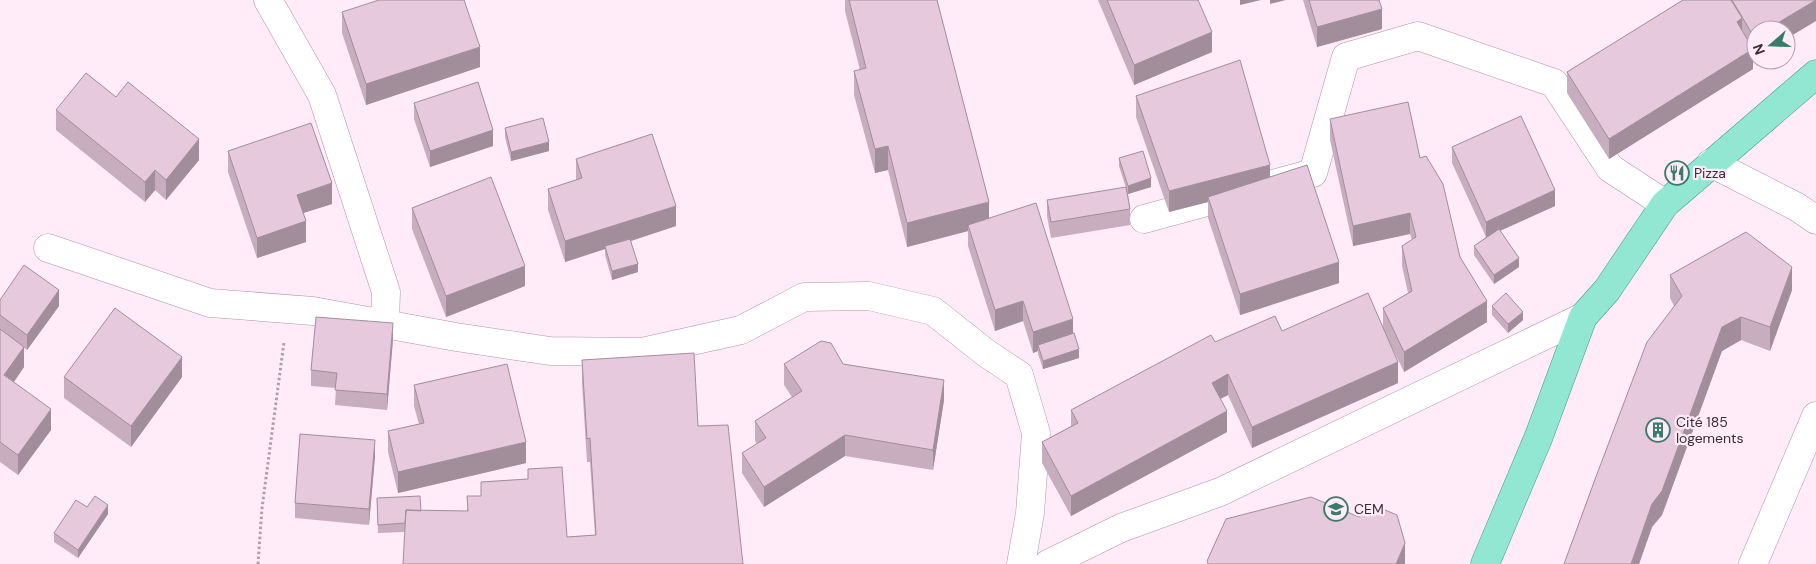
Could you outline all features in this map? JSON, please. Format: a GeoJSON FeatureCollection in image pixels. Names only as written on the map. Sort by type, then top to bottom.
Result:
{"type":"FeatureCollection","features":[{"type":"Feature","properties":{"kind":"main road"},"geometry":{"type":"LineString","coordinates":[[1485,564],[1539,436],[1583,317],[1607,290],[1664,204],[1816,74]]}},
{"type":"Feature","properties":{"kind":"street"},"geometry":{"type":"LineString","coordinates":[[268,0],[322,95],[386,292],[385,322]]}},
{"type":"Feature","properties":{"kind":"street"},"geometry":{"type":"LineString","coordinates":[[1144,219],[1313,173],[1346,58],[1418,36],[1554,83],[1610,168],[1664,204]]}},
{"type":"Feature","properties":{"kind":"street"},"geometry":{"type":"LineString","coordinates":[[1711,163],[1797,207],[1816,220]]}},
{"type":"Feature","properties":{"kind":"street"},"geometry":{"type":"LineString","coordinates":[[48,248],[210,303],[313,311],[385,322],[456,337],[550,351],[642,352],[741,330],[804,298],[869,296],[933,311],[986,353],[1019,375],[1036,433],[1030,513],[1022,564]]}},
{"type":"Feature","properties":{"kind":"street"},"geometry":{"type":"LineString","coordinates":[[1048,564],[1121,528],[1220,492],[1583,317]]}},
{"type":"Feature","properties":{"kind":"street"},"geometry":{"type":"LineString","coordinates":[[1753,564],[1816,416]]}},
{"type":"Feature","properties":{"kind":"path"},"geometry":{"type":"LineString","coordinates":[[258,564],[262,508],[284,340],[313,311]]}},
{"type":"Feature","properties":{"kind":"building"},"geometry":{"type":"Polygon","coordinates":[[[379,0],[464,0],[480,47],[366,84],[342,12],[379,0]]]}},
{"type":"Feature","properties":{"kind":"building"},"geometry":{"type":"Polygon","coordinates":[[[849,0],[937,0],[989,202],[907,223],[888,146],[875,149],[854,71],[866,68],[849,0]]]}},
{"type":"Feature","properties":{"kind":"building"},"geometry":{"type":"Polygon","coordinates":[[[1107,0],[1198,0],[1212,32],[1134,65],[1107,0]]]}},
{"type":"Feature","properties":{"kind":"building"},"geometry":{"type":"Polygon","coordinates":[[[1309,0],[1379,0],[1382,9],[1317,27],[1309,0]]]}},
{"type":"Feature","properties":{"kind":"building"},"geometry":{"type":"Polygon","coordinates":[[[1683,0],[1731,0],[1742,18],[1737,22],[1746,37],[1746,53],[1609,139],[1567,72],[1683,0]]]}},
{"type":"Feature","properties":{"kind":"building"},"geometry":{"type":"Polygon","coordinates":[[[1732,0],[1816,0],[1783,20],[1746,20],[1746,24],[1732,0]]]}},
{"type":"Feature","properties":{"kind":"building"},"geometry":{"type":"Polygon","coordinates":[[[1240,60],[1270,165],[1169,191],[1136,96],[1240,60]]]}},
{"type":"Feature","properties":{"kind":"building"},"geometry":{"type":"Polygon","coordinates":[[[86,73],[116,97],[128,82],[199,139],[166,180],[155,170],[145,182],[56,110],[86,73]]]}},
{"type":"Feature","properties":{"kind":"building"},"geometry":{"type":"Polygon","coordinates":[[[478,82],[493,130],[430,151],[414,103],[478,82]]]}},
{"type":"Feature","properties":{"kind":"building"},"geometry":{"type":"Polygon","coordinates":[[[1408,102],[1420,158],[1426,156],[1443,184],[1460,257],[1487,301],[1404,352],[1383,308],[1412,291],[1402,246],[1416,237],[1410,213],[1353,226],[1330,119],[1408,102]]]}},
{"type":"Feature","properties":{"kind":"building"},"geometry":{"type":"Polygon","coordinates":[[[1521,116],[1555,190],[1486,222],[1452,147],[1521,116]]]}},
{"type":"Feature","properties":{"kind":"building"},"geometry":{"type":"Polygon","coordinates":[[[543,118],[549,142],[511,152],[505,128],[543,118]]]}},
{"type":"Feature","properties":{"kind":"building"},"geometry":{"type":"Polygon","coordinates":[[[311,123],[332,183],[297,195],[306,221],[257,238],[228,151],[311,123]]]}},
{"type":"Feature","properties":{"kind":"building"},"geometry":{"type":"Polygon","coordinates":[[[652,134],[676,206],[565,241],[548,189],[582,178],[576,159],[652,134]]]}},
{"type":"Feature","properties":{"kind":"building"},"geometry":{"type":"Polygon","coordinates":[[[1143,151],[1151,178],[1128,186],[1119,158],[1143,151]]]}},
{"type":"Feature","properties":{"kind":"building"},"geometry":{"type":"Polygon","coordinates":[[[1307,165],[1339,262],[1240,294],[1208,197],[1307,165]]]}},
{"type":"Feature","properties":{"kind":"building"},"geometry":{"type":"Polygon","coordinates":[[[491,177],[525,266],[446,296],[412,208],[491,177]]]}},
{"type":"Feature","properties":{"kind":"building"},"geometry":{"type":"Polygon","coordinates":[[[1126,187],[1130,209],[1051,222],[1047,200],[1126,187]]]}},
{"type":"Feature","properties":{"kind":"building"},"geometry":{"type":"Polygon","coordinates":[[[1036,203],[1073,319],[1033,332],[1023,301],[995,310],[968,225],[1036,203]]]}},
{"type":"Feature","properties":{"kind":"building"},"geometry":{"type":"Polygon","coordinates":[[[1499,229],[1519,258],[1494,275],[1474,246],[1499,229]]]}},
{"type":"Feature","properties":{"kind":"building","name":"Cité 185 logements"},"geometry":{"type":"Polygon","coordinates":[[[1746,232],[1792,267],[1770,327],[1741,317],[1722,327],[1662,491],[1652,504],[1631,564],[1564,564],[1647,342],[1682,296],[1670,275],[1746,232]]]}},
{"type":"Feature","properties":{"kind":"building"},"geometry":{"type":"Polygon","coordinates":[[[630,239],[638,264],[612,271],[605,246],[630,239]]]}},
{"type":"Feature","properties":{"kind":"building"},"geometry":{"type":"Polygon","coordinates":[[[24,265],[59,290],[27,335],[0,315],[0,300],[24,265]]]}},
{"type":"Feature","properties":{"kind":"building"},"geometry":{"type":"Polygon","coordinates":[[[1368,293],[1398,362],[1252,427],[1228,374],[1212,383],[1227,411],[1071,496],[1042,442],[1078,423],[1071,410],[1211,335],[1215,342],[1275,316],[1282,331],[1368,293]]]}},
{"type":"Feature","properties":{"kind":"building"},"geometry":{"type":"Polygon","coordinates":[[[1506,293],[1523,312],[1508,324],[1492,306],[1506,293]]]}},
{"type":"Feature","properties":{"kind":"building"},"geometry":{"type":"Polygon","coordinates":[[[115,308],[182,357],[131,426],[64,377],[115,308]]]}},
{"type":"Feature","properties":{"kind":"building"},"geometry":{"type":"Polygon","coordinates":[[[316,317],[393,323],[387,394],[335,390],[337,373],[311,370],[316,317]]]}},
{"type":"Feature","properties":{"kind":"building"},"geometry":{"type":"Polygon","coordinates":[[[0,329],[24,347],[4,375],[51,409],[18,455],[0,442],[0,329]]]}},
{"type":"Feature","properties":{"kind":"building"},"geometry":{"type":"Polygon","coordinates":[[[1074,333],[1079,349],[1043,361],[1038,345],[1074,333]]]}},
{"type":"Feature","properties":{"kind":"building"},"geometry":{"type":"Polygon","coordinates":[[[821,341],[831,343],[843,364],[944,380],[933,450],[845,435],[764,487],[742,453],[766,438],[755,421],[802,391],[784,364],[821,341]]]}},
{"type":"Feature","properties":{"kind":"building"},"geometry":{"type":"Polygon","coordinates":[[[694,353],[698,426],[728,425],[743,564],[403,564],[406,510],[468,511],[467,496],[481,496],[481,482],[528,479],[528,469],[562,467],[567,537],[596,535],[590,438],[587,439],[582,360],[694,353]]]}},
{"type":"Feature","properties":{"kind":"building"},"geometry":{"type":"Polygon","coordinates":[[[507,364],[526,442],[398,472],[388,431],[424,423],[414,385],[507,364]]]}},
{"type":"Feature","properties":{"kind":"building"},"geometry":{"type":"Polygon","coordinates":[[[300,434],[375,440],[369,509],[295,503],[300,434]]]}},
{"type":"Feature","properties":{"kind":"building"},"geometry":{"type":"Polygon","coordinates":[[[95,496],[108,505],[78,550],[54,533],[76,500],[87,507],[95,496]]]}},
{"type":"Feature","properties":{"kind":"building"},"geometry":{"type":"Polygon","coordinates":[[[420,496],[421,511],[406,510],[405,523],[378,525],[377,498],[420,496]]]}},
{"type":"Feature","properties":{"kind":"building"},"geometry":{"type":"Polygon","coordinates":[[[1311,497],[1359,517],[1373,505],[1397,515],[1405,543],[1396,564],[1208,564],[1207,561],[1226,519],[1311,497]]]}},
{"type":"Feature","properties":{"kind":"place","name":"Pizza"},"geometry":{"type":"Point","coordinates":[1677,173]}},
{"type":"Feature","properties":{"kind":"place","name":"Cité 185 logements"},"geometry":{"type":"Point","coordinates":[1658,430]}},
{"type":"Feature","properties":{"kind":"place","name":"CEM"},"geometry":{"type":"Point","coordinates":[1336,509]}}]}
